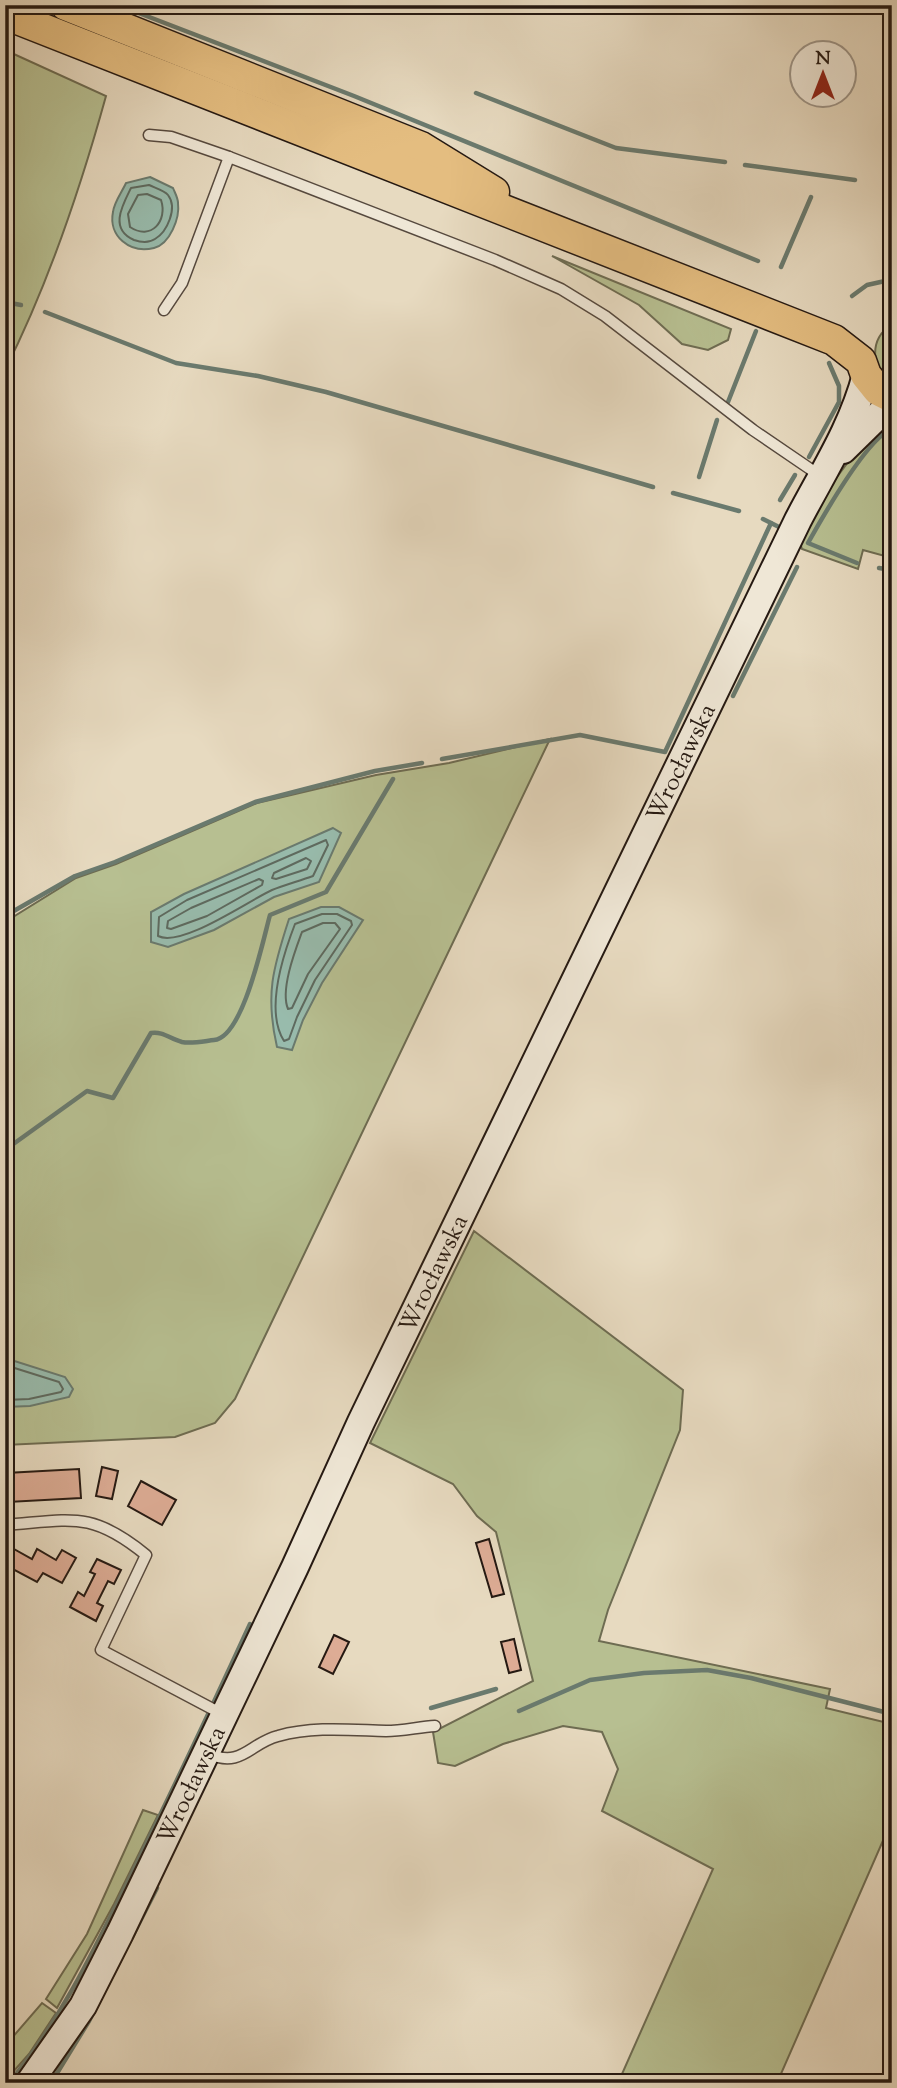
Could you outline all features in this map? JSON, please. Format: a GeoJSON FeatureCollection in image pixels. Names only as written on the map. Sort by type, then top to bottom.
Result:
{"type":"FeatureCollection","features":[{"type":"Feature","properties":{"kind":"main road"},"geometry":{"type":"LineString","coordinates":[[66,5],[421,147],[556,230]]}},
{"type":"Feature","properties":{"kind":"main road"},"geometry":{"type":"LineString","coordinates":[[5,14],[834,340],[861,361],[866,375],[878,390],[892,399]]}},
{"type":"Feature","properties":{"kind":"street"},"geometry":{"type":"LineString","coordinates":[[827,469],[859,400],[866,375]]}},
{"type":"Feature","properties":{"kind":"street"},"geometry":{"type":"LineString","coordinates":[[827,469],[892,399]]}},
{"type":"Feature","properties":{"kind":"street","name":"Wrocławska"},"geometry":{"type":"LineString","coordinates":[[29,2083],[83,2006],[224,1716],[361,1422],[798,520],[827,469]]}},
{"type":"Feature","properties":{"kind":"lane"},"geometry":{"type":"LineString","coordinates":[[149,135],[171,137],[229,157],[495,260],[561,289],[605,316],[752,430],[827,469]]}},
{"type":"Feature","properties":{"kind":"lane"},"geometry":{"type":"LineString","coordinates":[[164,310],[182,284],[229,157]]}},
{"type":"Feature","properties":{"kind":"lane"},"geometry":{"type":"LineString","coordinates":[[5,1525],[80,1519],[99,1524],[125,1537],[146,1555],[101,1650],[224,1716]]}},
{"type":"Feature","properties":{"kind":"lane"},"geometry":{"type":"LineString","coordinates":[[206,1753],[225,1759],[241,1756],[275,1737],[305,1730],[342,1728],[389,1731],[435,1726]]}},
{"type":"Feature","properties":{"kind":"shaded area"},"geometry":{"type":"Polygon","coordinates":[[[5,50],[106,96],[62,236],[36,304],[5,370],[5,50]]]}},
{"type":"Feature","properties":{"kind":"shaded area"},"geometry":{"type":"Polygon","coordinates":[[[552,256],[731,329],[728,340],[708,350],[682,344],[639,305],[552,256]]]}},
{"type":"Feature","properties":{"kind":"shaded area"},"geometry":{"type":"Polygon","coordinates":[[[892,324],[892,384],[879,370],[875,354],[879,337],[892,324]]]}},
{"type":"Feature","properties":{"kind":"shaded area"},"geometry":{"type":"Polygon","coordinates":[[[892,417],[892,558],[863,550],[858,569],[802,549],[800,543],[834,481],[863,442],[892,417]]]}},
{"type":"Feature","properties":{"kind":"shaded area"},"geometry":{"type":"Polygon","coordinates":[[[550,739],[235,1399],[215,1423],[175,1437],[5,1445],[5,922],[76,878],[116,864],[257,803],[550,739]]]}},
{"type":"Feature","properties":{"kind":"shaded area"},"geometry":{"type":"Polygon","coordinates":[[[474,1231],[683,1390],[680,1430],[608,1610],[599,1641],[830,1689],[826,1708],[892,1724],[892,1820],[777,2083],[618,2083],[713,1869],[602,1811],[618,1769],[602,1732],[563,1726],[503,1744],[455,1766],[438,1763],[433,1732],[533,1681],[496,1532],[477,1516],[453,1484],[370,1443],[474,1231]]]}},
{"type":"Feature","properties":{"kind":"shaded area"},"geometry":{"type":"Polygon","coordinates":[[[143,1810],[158,1815],[114,1904],[57,2008],[46,1999],[87,1934],[143,1810]]]}},
{"type":"Feature","properties":{"kind":"shaded area"},"geometry":{"type":"Polygon","coordinates":[[[42,2003],[56,2013],[29,2054],[5,2081],[5,2046],[42,2003]]]}},
{"type":"Feature","properties":{"kind":"water"},"geometry":{"type":"Polygon","coordinates":[[[150,177],[173,188],[178,201],[177,216],[173,230],[160,246],[137,248],[129,246],[117,236],[112,221],[114,208],[126,183],[150,177]]]}},
{"type":"Feature","properties":{"kind":"water"},"geometry":{"type":"Polygon","coordinates":[[[333,828],[341,833],[319,882],[274,897],[214,930],[168,947],[151,942],[151,912],[184,894],[333,828]]]}},
{"type":"Feature","properties":{"kind":"water"},"geometry":{"type":"Polygon","coordinates":[[[321,907],[339,907],[363,920],[322,983],[303,1020],[292,1050],[277,1047],[271,997],[283,936],[289,919],[321,907]]]}},
{"type":"Feature","properties":{"kind":"water"},"geometry":{"type":"Polygon","coordinates":[[[5,1358],[65,1377],[73,1389],[69,1397],[30,1406],[5,1407],[5,1358]]]}},
{"type":"Feature","properties":{"kind":"building"},"geometry":{"type":"Polygon","coordinates":[[[102,1467],[118,1471],[112,1499],[96,1496],[102,1467]]]}},
{"type":"Feature","properties":{"kind":"building"},"geometry":{"type":"Polygon","coordinates":[[[79,1469],[81,1498],[8,1502],[6,1473],[79,1469]]]}},
{"type":"Feature","properties":{"kind":"building"},"geometry":{"type":"Polygon","coordinates":[[[141,1481],[176,1500],[162,1525],[128,1506],[141,1481]]]}},
{"type":"Feature","properties":{"kind":"building"},"geometry":{"type":"Polygon","coordinates":[[[489,1539],[504,1594],[492,1597],[476,1543],[489,1539]]]}},
{"type":"Feature","properties":{"kind":"building"},"geometry":{"type":"Polygon","coordinates":[[[5,1544],[32,1559],[37,1549],[56,1560],[62,1550],[76,1558],[62,1583],[43,1573],[37,1582],[5,1565],[5,1544]]]}},
{"type":"Feature","properties":{"kind":"building"},"geometry":{"type":"Polygon","coordinates":[[[97,1559],[121,1570],[114,1584],[108,1581],[97,1603],[103,1606],[96,1621],[70,1607],[78,1592],[84,1596],[95,1574],[90,1572],[97,1559]]]}},
{"type":"Feature","properties":{"kind":"building"},"geometry":{"type":"Polygon","coordinates":[[[334,1635],[349,1642],[333,1674],[319,1667],[334,1635]]]}},
{"type":"Feature","properties":{"kind":"building"},"geometry":{"type":"Polygon","coordinates":[[[514,1639],[521,1670],[509,1673],[501,1642],[514,1639]]]}},
{"type":"Feature","properties":{"kind":"waterway"},"geometry":{"type":"LineString","coordinates":[[118,5],[354,96],[758,261]]}},
{"type":"Feature","properties":{"kind":"waterway"},"geometry":{"type":"LineString","coordinates":[[476,93],[616,148],[725,162]]}},
{"type":"Feature","properties":{"kind":"waterway"},"geometry":{"type":"LineString","coordinates":[[745,165],[855,180]]}},
{"type":"Feature","properties":{"kind":"waterway"},"geometry":{"type":"LineString","coordinates":[[781,267],[811,197]]}},
{"type":"Feature","properties":{"kind":"waterway"},"geometry":{"type":"LineString","coordinates":[[852,296],[867,285],[885,281],[892,275]]}},
{"type":"Feature","properties":{"kind":"waterway"},"geometry":{"type":"LineString","coordinates":[[5,302],[21,305]]}},
{"type":"Feature","properties":{"kind":"waterway"},"geometry":{"type":"LineString","coordinates":[[45,312],[176,363],[258,376],[326,392],[653,487]]}},
{"type":"Feature","properties":{"kind":"waterway"},"geometry":{"type":"LineString","coordinates":[[728,402],[756,331]]}},
{"type":"Feature","properties":{"kind":"waterway"},"geometry":{"type":"LineString","coordinates":[[809,457],[839,402],[839,386],[829,363]]}},
{"type":"Feature","properties":{"kind":"waterway"},"geometry":{"type":"LineString","coordinates":[[699,477],[717,420]]}},
{"type":"Feature","properties":{"kind":"waterway"},"geometry":{"type":"LineString","coordinates":[[857,563],[808,543],[858,462],[882,435],[892,429]]}},
{"type":"Feature","properties":{"kind":"waterway"},"geometry":{"type":"LineString","coordinates":[[780,500],[795,475]]}},
{"type":"Feature","properties":{"kind":"waterway"},"geometry":{"type":"LineString","coordinates":[[673,493],[739,511]]}},
{"type":"Feature","properties":{"kind":"waterway"},"geometry":{"type":"LineString","coordinates":[[763,519],[779,527]]}},
{"type":"Feature","properties":{"kind":"waterway"},"geometry":{"type":"LineString","coordinates":[[442,759],[580,735],[665,752],[771,523]]}},
{"type":"Feature","properties":{"kind":"waterway"},"geometry":{"type":"LineString","coordinates":[[733,696],[797,567]]}},
{"type":"Feature","properties":{"kind":"waterway"},"geometry":{"type":"LineString","coordinates":[[879,568],[892,570]]}},
{"type":"Feature","properties":{"kind":"waterway"},"geometry":{"type":"LineString","coordinates":[[5,916],[75,876],[115,862],[255,802],[375,771],[422,763]]}},
{"type":"Feature","properties":{"kind":"waterway"},"geometry":{"type":"LineString","coordinates":[[5,1150],[87,1091],[113,1098],[151,1033],[190,1043],[214,1040],[224,1035],[243,1006],[270,915],[326,892],[393,779]]}},
{"type":"Feature","properties":{"kind":"waterway"},"geometry":{"type":"LineString","coordinates":[[9,2083],[46,2033],[92,1953],[250,1624]]}},
{"type":"Feature","properties":{"kind":"waterway"},"geometry":{"type":"LineString","coordinates":[[519,1711],[590,1680],[644,1673],[707,1670],[751,1678],[892,1714]]}},
{"type":"Feature","properties":{"kind":"waterway"},"geometry":{"type":"LineString","coordinates":[[431,1708],[496,1689]]}},
{"type":"Feature","properties":{"kind":"waterway"},"geometry":{"type":"LineString","coordinates":[[51,2083],[89,2021],[157,1888]]}}]}
